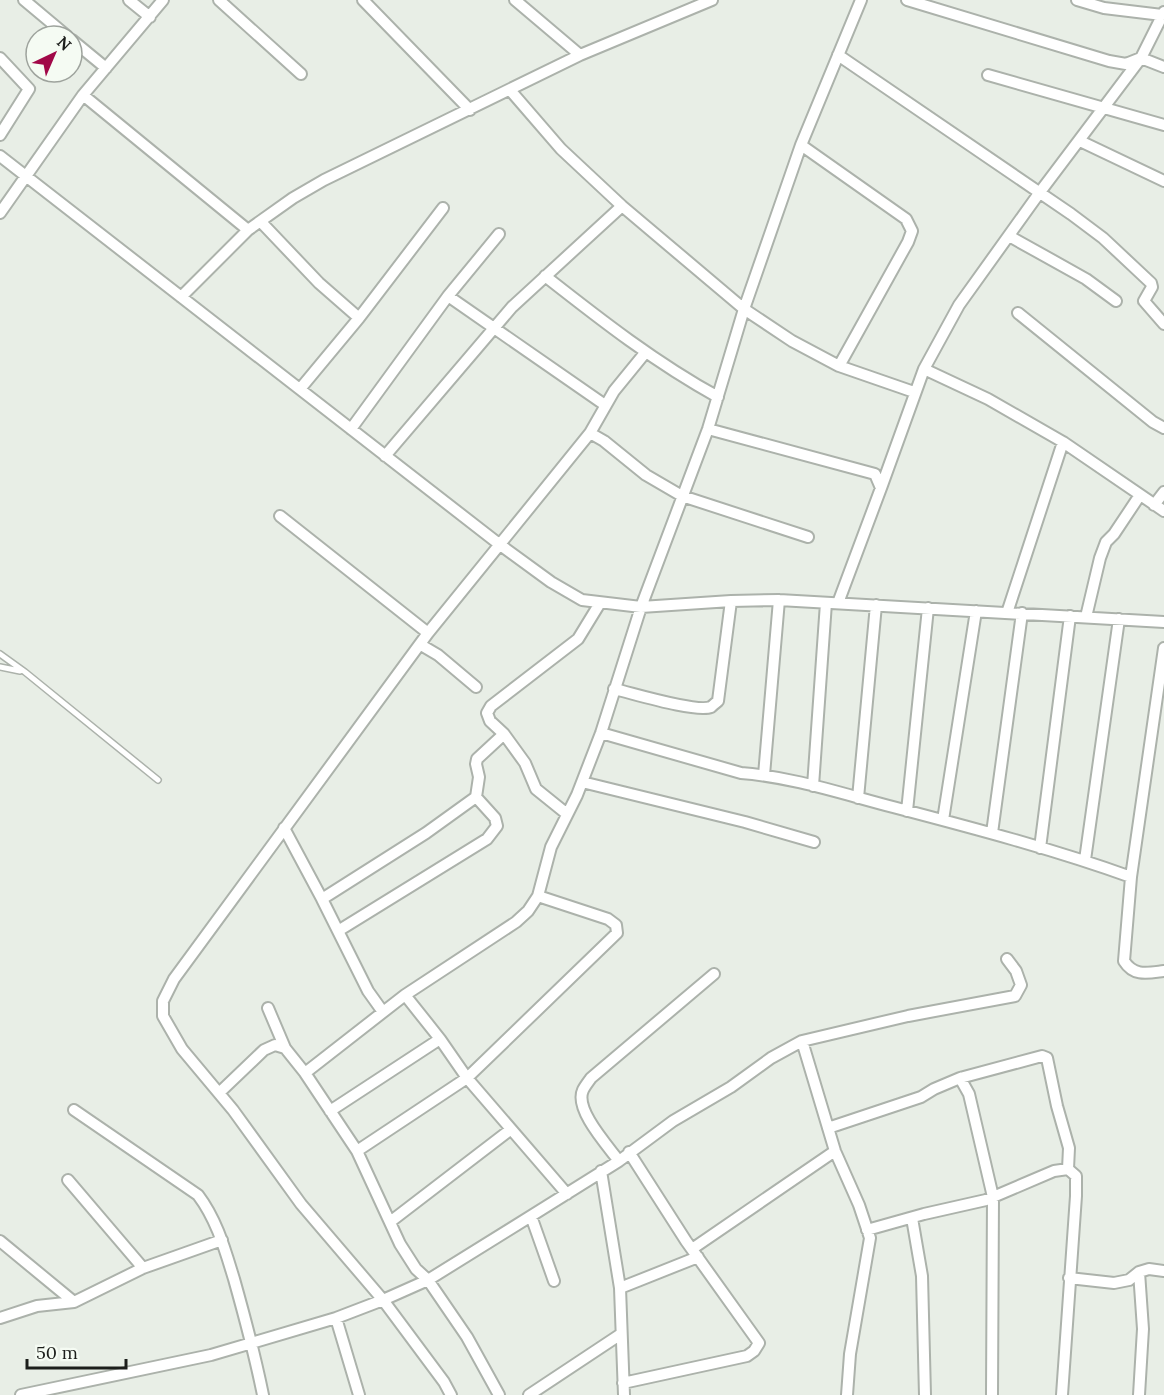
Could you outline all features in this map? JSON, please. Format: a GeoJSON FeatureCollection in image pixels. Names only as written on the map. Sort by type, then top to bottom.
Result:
{"type":"FeatureCollection","features":[{"type":"Feature","properties":{"kind":"street"},"geometry":{"type":"LineString","coordinates":[[24,0],[53,24]]}},
{"type":"Feature","properties":{"kind":"street"},"geometry":{"type":"LineString","coordinates":[[129,0],[150,17]]}},
{"type":"Feature","properties":{"kind":"street"},"geometry":{"type":"LineString","coordinates":[[0,213],[83,95],[163,0]]}},
{"type":"Feature","properties":{"kind":"street"},"geometry":{"type":"LineString","coordinates":[[219,0],[301,74]]}},
{"type":"Feature","properties":{"kind":"street"},"geometry":{"type":"LineString","coordinates":[[363,0],[470,110]]}},
{"type":"Feature","properties":{"kind":"street"},"geometry":{"type":"LineString","coordinates":[[515,0],[527,4],[580,55]]}},
{"type":"Feature","properties":{"kind":"street"},"geometry":{"type":"LineString","coordinates":[[181,297],[248,230],[324,180],[580,55],[712,0]]}},
{"type":"Feature","properties":{"kind":"street"},"geometry":{"type":"LineString","coordinates":[[305,1073],[405,995],[516,922],[528,911],[538,896],[551,847],[582,782],[601,733],[642,607],[708,429],[744,309],[801,145],[861,0]]}},
{"type":"Feature","properties":{"kind":"street"},"geometry":{"type":"LineString","coordinates":[[907,0],[1109,61],[1126,64],[1142,58],[1164,67]]}},
{"type":"Feature","properties":{"kind":"street"},"geometry":{"type":"LineString","coordinates":[[813,786],[832,603],[881,488],[924,369],[959,305],[1040,192],[1142,58],[1163,14],[1104,8],[1077,0]]}},
{"type":"Feature","properties":{"kind":"street"},"geometry":{"type":"LineString","coordinates":[[84,50],[106,68]]}},
{"type":"Feature","properties":{"kind":"street"},"geometry":{"type":"LineString","coordinates":[[838,55],[1040,192],[1103,238],[1150,283],[1152,287],[1144,301],[1164,324]]}},
{"type":"Feature","properties":{"kind":"street"},"geometry":{"type":"LineString","coordinates":[[0,58],[28,89],[0,135]]}},
{"type":"Feature","properties":{"kind":"street"},"geometry":{"type":"LineString","coordinates":[[988,75],[1105,106],[1164,125]]}},
{"type":"Feature","properties":{"kind":"street"},"geometry":{"type":"LineString","coordinates":[[510,90],[561,149],[622,206],[744,309],[792,341],[839,366],[914,393]]}},
{"type":"Feature","properties":{"kind":"street"},"geometry":{"type":"LineString","coordinates":[[83,95],[248,230]]}},
{"type":"Feature","properties":{"kind":"street"},"geometry":{"type":"LineString","coordinates":[[1080,141],[1164,181]]}},
{"type":"Feature","properties":{"kind":"street"},"geometry":{"type":"LineString","coordinates":[[801,145],[906,219],[912,231],[839,366]]}},
{"type":"Feature","properties":{"kind":"street"},"geometry":{"type":"LineString","coordinates":[[1,159],[499,544],[582,600],[642,607],[779,600],[1164,622]]}},
{"type":"Feature","properties":{"kind":"street"},"geometry":{"type":"LineString","coordinates":[[385,456],[512,307],[622,206]]}},
{"type":"Feature","properties":{"kind":"street"},"geometry":{"type":"LineString","coordinates":[[300,388],[359,318],[443,208]]}},
{"type":"Feature","properties":{"kind":"street"},"geometry":{"type":"LineString","coordinates":[[261,222],[319,283],[359,318]]}},
{"type":"Feature","properties":{"kind":"street"},"geometry":{"type":"LineString","coordinates":[[351,429],[448,296],[499,234]]}},
{"type":"Feature","properties":{"kind":"street"},"geometry":{"type":"LineString","coordinates":[[1009,236],[1086,279],[1116,301]]}},
{"type":"Feature","properties":{"kind":"street"},"geometry":{"type":"LineString","coordinates":[[545,276],[645,353],[718,397]]}},
{"type":"Feature","properties":{"kind":"street"},"geometry":{"type":"LineString","coordinates":[[448,296],[605,405]]}},
{"type":"Feature","properties":{"kind":"street"},"geometry":{"type":"LineString","coordinates":[[1018,313],[1153,422],[1164,428]]}},
{"type":"Feature","properties":{"kind":"street"},"geometry":{"type":"LineString","coordinates":[[451,1395],[444,1382],[382,1300],[301,1204],[219,1093],[182,1050],[163,1016],[163,1001],[174,979],[428,633],[590,433],[605,405],[645,353]]}},
{"type":"Feature","properties":{"kind":"street"},"geometry":{"type":"LineString","coordinates":[[924,369],[988,399],[1063,442],[1164,512]]}},
{"type":"Feature","properties":{"kind":"street"},"geometry":{"type":"LineString","coordinates":[[708,429],[875,474],[881,488]]}},
{"type":"Feature","properties":{"kind":"street"},"geometry":{"type":"LineString","coordinates":[[590,433],[604,441],[646,476],[682,496],[808,537]]}},
{"type":"Feature","properties":{"kind":"street"},"geometry":{"type":"LineString","coordinates":[[1007,613],[1063,442]]}},
{"type":"Feature","properties":{"kind":"street"},"geometry":{"type":"LineString","coordinates":[[1154,504],[1164,492]]}},
{"type":"Feature","properties":{"kind":"street"},"geometry":{"type":"LineString","coordinates":[[1086,617],[1106,542],[1140,495]]}},
{"type":"Feature","properties":{"kind":"street"},"geometry":{"type":"LineString","coordinates":[[280,516],[428,633]]}},
{"type":"Feature","properties":{"kind":"street"},"geometry":{"type":"LineString","coordinates":[[764,775],[779,600]]}},
{"type":"Feature","properties":{"kind":"street"},"geometry":{"type":"LineString","coordinates":[[614,689],[700,708],[711,706],[718,701],[731,601]]}},
{"type":"Feature","properties":{"kind":"street"},"geometry":{"type":"LineString","coordinates":[[567,814],[536,789],[525,763],[504,734],[490,721],[487,713],[491,706],[578,639],[600,603]]}},
{"type":"Feature","properties":{"kind":"street"},"geometry":{"type":"LineString","coordinates":[[858,798],[876,605]]}},
{"type":"Feature","properties":{"kind":"street"},"geometry":{"type":"LineString","coordinates":[[907,811],[928,608]]}},
{"type":"Feature","properties":{"kind":"street"},"geometry":{"type":"LineString","coordinates":[[943,820],[976,611]]}},
{"type":"Feature","properties":{"kind":"street"},"geometry":{"type":"LineString","coordinates":[[992,833],[1022,614]]}},
{"type":"Feature","properties":{"kind":"street"},"geometry":{"type":"LineString","coordinates":[[1040,848],[1070,616]]}},
{"type":"Feature","properties":{"kind":"street"},"geometry":{"type":"LineString","coordinates":[[1085,860],[1119,619]]}},
{"type":"Feature","properties":{"kind":"street"},"geometry":{"type":"LineString","coordinates":[[421,645],[438,654],[476,687]]}},
{"type":"Feature","properties":{"kind":"street"},"geometry":{"type":"LineString","coordinates":[[1164,648],[1131,877],[1124,961],[1133,971],[1142,974],[1164,971]]}},
{"type":"Feature","properties":{"kind":"street"},"geometry":{"type":"LineString","coordinates":[[601,733],[741,773],[764,775],[813,786],[992,833],[1085,860],[1131,877]]}},
{"type":"Feature","properties":{"kind":"street"},"geometry":{"type":"LineString","coordinates":[[322,899],[426,833],[476,797],[479,777],[477,759],[504,734]]}},
{"type":"Feature","properties":{"kind":"street"},"geometry":{"type":"LineString","coordinates":[[582,782],[745,822],[814,842]]}},
{"type":"Feature","properties":{"kind":"street"},"geometry":{"type":"LineString","coordinates":[[338,931],[487,839],[497,826],[495,818],[476,797]]}},
{"type":"Feature","properties":{"kind":"street"},"geometry":{"type":"LineString","coordinates":[[284,828],[368,991],[383,1012]]}},
{"type":"Feature","properties":{"kind":"street"},"geometry":{"type":"LineString","coordinates":[[357,1151],[467,1078],[617,933],[616,925],[608,919],[538,896]]}},
{"type":"Feature","properties":{"kind":"street"},"geometry":{"type":"LineString","coordinates":[[21,1395],[211,1355],[336,1318],[428,1280],[619,1161],[673,1121],[731,1087],[771,1058],[802,1041],[908,1016],[1015,996],[1021,985],[1016,971],[1007,960]]}},
{"type":"Feature","properties":{"kind":"street"},"geometry":{"type":"LineString","coordinates":[[619,1161],[584,1111],[581,1098],[583,1089],[591,1078],[714,974]]}},
{"type":"Feature","properties":{"kind":"street"},"geometry":{"type":"LineString","coordinates":[[405,995],[467,1078],[567,1194]]}},
{"type":"Feature","properties":{"kind":"street"},"geometry":{"type":"LineString","coordinates":[[268,1008],[285,1048],[305,1073],[357,1151],[400,1244],[467,1337],[499,1395]]}},
{"type":"Feature","properties":{"kind":"street"},"geometry":{"type":"LineString","coordinates":[[330,1111],[440,1039]]}},
{"type":"Feature","properties":{"kind":"street"},"geometry":{"type":"LineString","coordinates":[[802,1041],[835,1151],[860,1205],[870,1238],[850,1354],[847,1395]]}},
{"type":"Feature","properties":{"kind":"street"},"geometry":{"type":"LineString","coordinates":[[219,1093],[264,1050],[275,1045],[285,1048]]}},
{"type":"Feature","properties":{"kind":"street"},"geometry":{"type":"LineString","coordinates":[[828,1128],[921,1097],[960,1078],[1042,1056],[1047,1058],[1069,1148],[1068,1168],[1076,1176],[1062,1395]]}},
{"type":"Feature","properties":{"kind":"street"},"geometry":{"type":"LineString","coordinates":[[960,1078],[969,1094],[993,1197],[992,1395]]}},
{"type":"Feature","properties":{"kind":"street"},"geometry":{"type":"LineString","coordinates":[[74,1110],[198,1195],[209,1209],[222,1240],[252,1342],[263,1395]]}},
{"type":"Feature","properties":{"kind":"street"},"geometry":{"type":"LineString","coordinates":[[390,1222],[510,1130]]}},
{"type":"Feature","properties":{"kind":"street"},"geometry":{"type":"LineString","coordinates":[[620,1288],[695,1253],[835,1151]]}},
{"type":"Feature","properties":{"kind":"street"},"geometry":{"type":"LineString","coordinates":[[601,1171],[620,1288],[624,1389],[747,1356],[759,1343],[695,1253],[630,1152]]}},
{"type":"Feature","properties":{"kind":"street"},"geometry":{"type":"LineString","coordinates":[[867,1230],[993,1197],[1054,1171],[1068,1168]]}},
{"type":"Feature","properties":{"kind":"street"},"geometry":{"type":"LineString","coordinates":[[68,1180],[143,1268]]}},
{"type":"Feature","properties":{"kind":"street"},"geometry":{"type":"LineString","coordinates":[[531,1216],[554,1281]]}},
{"type":"Feature","properties":{"kind":"street"},"geometry":{"type":"LineString","coordinates":[[912,1218],[922,1276],[924,1395]]}},
{"type":"Feature","properties":{"kind":"street"},"geometry":{"type":"LineString","coordinates":[[0,1318],[37,1306],[74,1302],[143,1268],[222,1240]]}},
{"type":"Feature","properties":{"kind":"street"},"geometry":{"type":"LineString","coordinates":[[0,1241],[74,1302]]}},
{"type":"Feature","properties":{"kind":"street"},"geometry":{"type":"LineString","coordinates":[[1069,1278],[1114,1283],[1129,1280],[1138,1272],[1149,1269],[1164,1271]]}},
{"type":"Feature","properties":{"kind":"street"},"geometry":{"type":"LineString","coordinates":[[1138,1272],[1143,1329],[1139,1395]]}},
{"type":"Feature","properties":{"kind":"street"},"geometry":{"type":"LineString","coordinates":[[336,1318],[359,1395]]}},
{"type":"Feature","properties":{"kind":"street"},"geometry":{"type":"LineString","coordinates":[[529,1395],[621,1334]]}},
{"type":"Feature","properties":{"kind":"lane"},"geometry":{"type":"LineString","coordinates":[[0,654],[158,780]]}},
{"type":"Feature","properties":{"kind":"lane"},"geometry":{"type":"LineString","coordinates":[[0,667],[25,672]]}}]}
